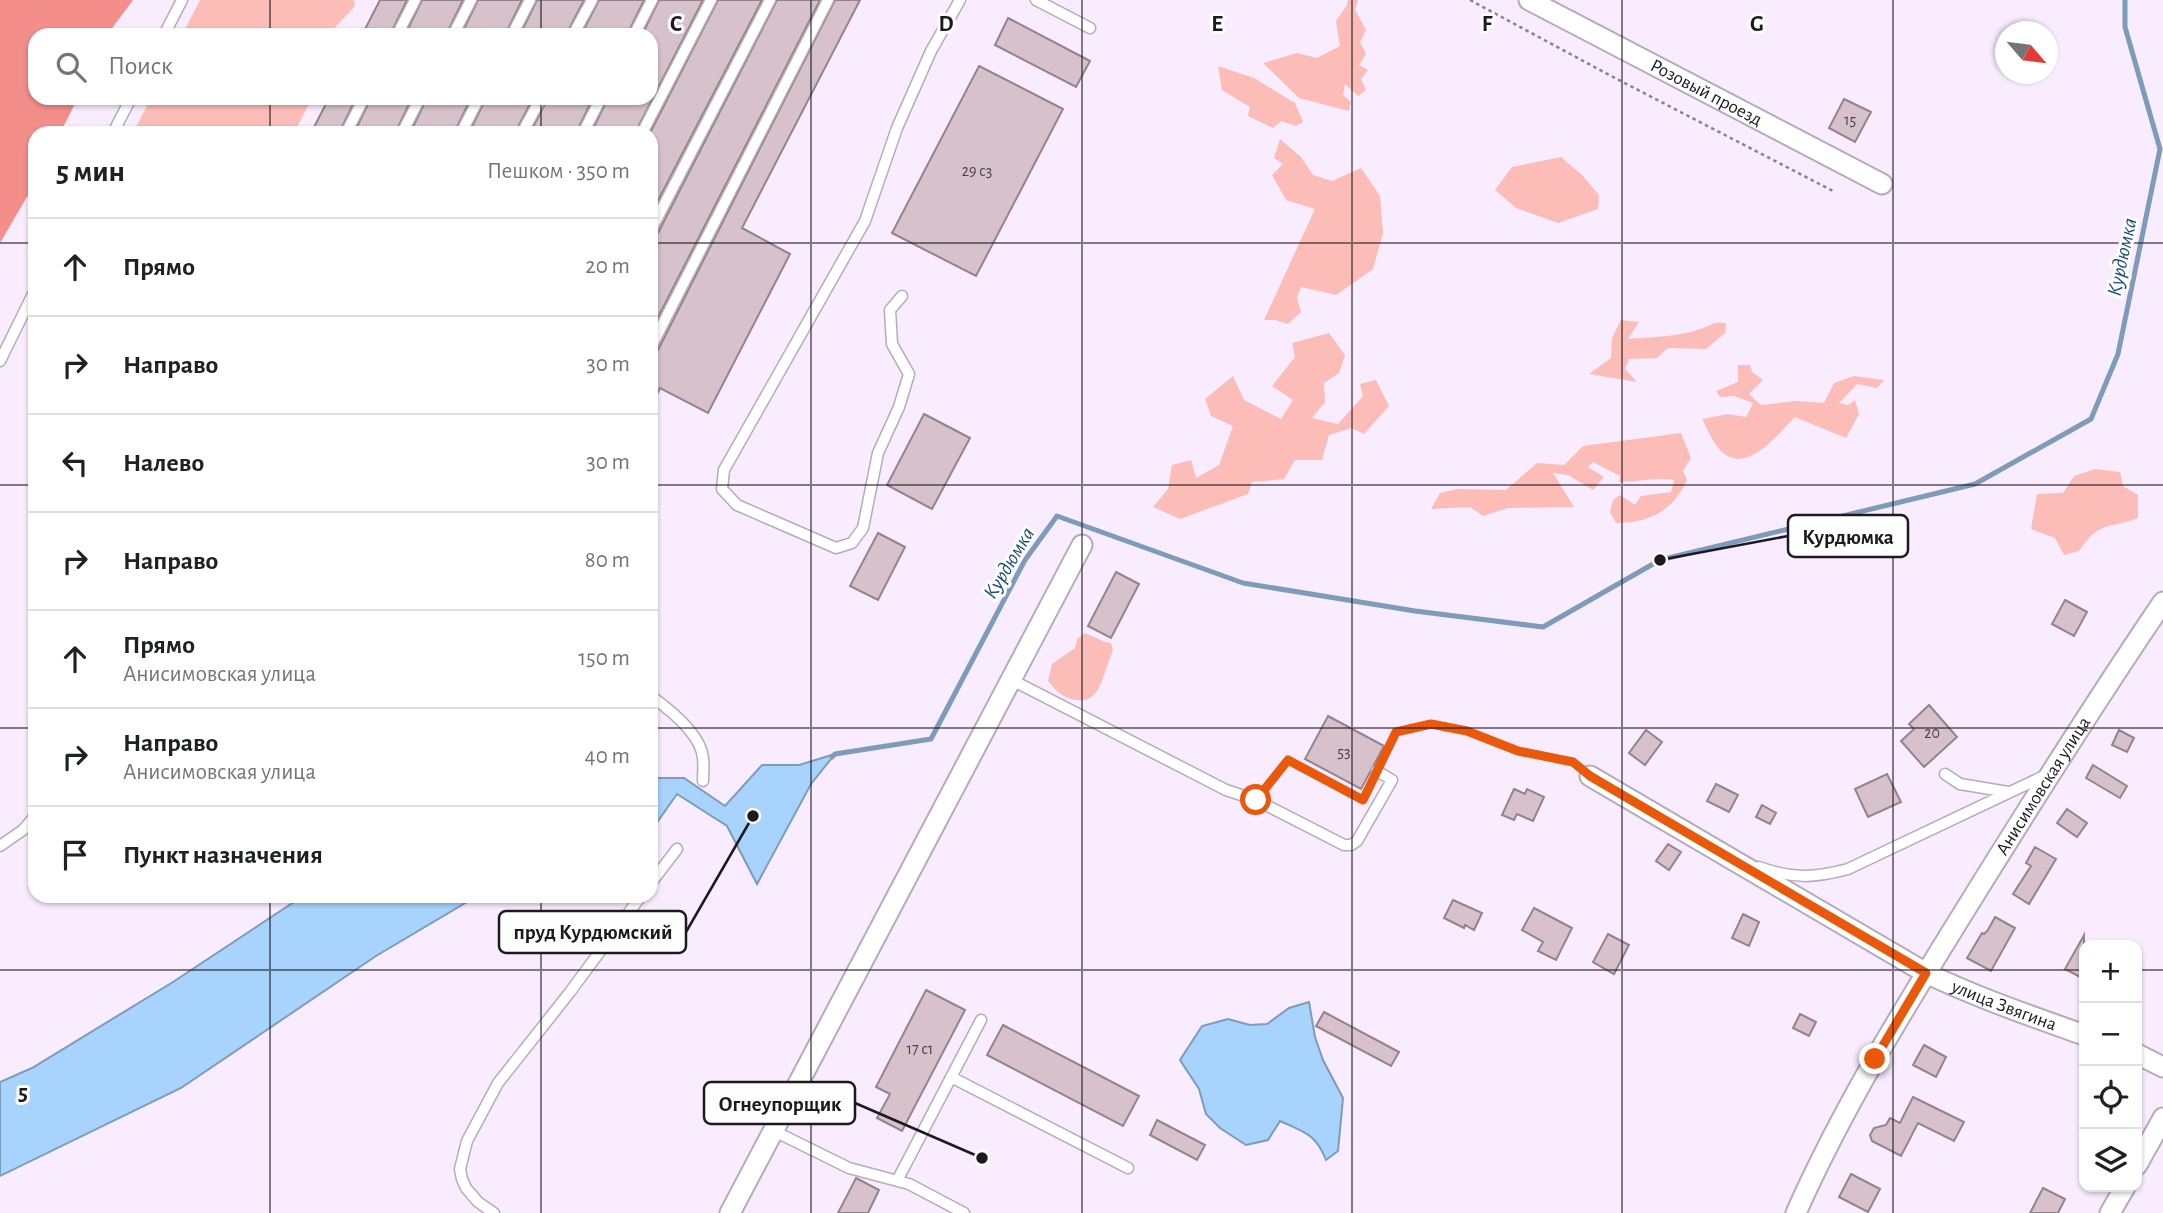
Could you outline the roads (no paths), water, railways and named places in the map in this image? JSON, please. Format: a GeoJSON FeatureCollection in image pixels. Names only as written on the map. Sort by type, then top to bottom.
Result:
{"type":"FeatureCollection","features":[{"type":"Feature","properties":{"kind":"street","name":"Розовый проезд"},"geometry":{"type":"LineString","coordinates":[[1529,0],[1882,184]]}},
{"type":"Feature","properties":{"kind":"street"},"geometry":{"type":"LineString","coordinates":[[730,1213],[1082,545]]}},
{"type":"Feature","properties":{"kind":"street","name":"Анисимовская улица"},"geometry":{"type":"LineString","coordinates":[[1796,1213],[1851,1102],[1926,973],[2049,773],[2163,602]]}},
{"type":"Feature","properties":{"kind":"street"},"geometry":{"type":"LineString","coordinates":[[1590,776],[1926,973]]}},
{"type":"Feature","properties":{"kind":"street","name":"улица Звягина"},"geometry":{"type":"LineString","coordinates":[[1926,973],[2018,1013],[2079,1033]]}},
{"type":"Feature","properties":{"kind":"street"},"geometry":{"type":"LineString","coordinates":[[2142,1057],[2163,1067]]}},
{"type":"Feature","properties":{"kind":"street"},"geometry":{"type":"LineString","coordinates":[[2142,1156],[2163,1118]]}},
{"type":"Feature","properties":{"kind":"street"},"geometry":{"type":"LineString","coordinates":[[2110,1213],[2121,1192]]}},
{"type":"Feature","properties":{"kind":"lane"},"geometry":{"type":"LineString","coordinates":[[168,28],[182,0]]}},
{"type":"Feature","properties":{"kind":"lane"},"geometry":{"type":"LineString","coordinates":[[401,28],[415,0]]}},
{"type":"Feature","properties":{"kind":"lane"},"geometry":{"type":"LineString","coordinates":[[457,28],[471,0]]}},
{"type":"Feature","properties":{"kind":"lane"},"geometry":{"type":"LineString","coordinates":[[516,28],[530,0]]}},
{"type":"Feature","properties":{"kind":"lane"},"geometry":{"type":"LineString","coordinates":[[577,28],[592,0]]}},
{"type":"Feature","properties":{"kind":"lane"},"geometry":{"type":"LineString","coordinates":[[638,28],[652,0]]}},
{"type":"Feature","properties":{"kind":"lane"},"geometry":{"type":"LineString","coordinates":[[658,102],[711,0]]}},
{"type":"Feature","properties":{"kind":"lane"},"geometry":{"type":"LineString","coordinates":[[658,216],[770,0]]}},
{"type":"Feature","properties":{"kind":"lane"},"geometry":{"type":"LineString","coordinates":[[658,333],[828,0]]}},
{"type":"Feature","properties":{"kind":"lane"},"geometry":{"type":"LineString","coordinates":[[902,296],[890,310],[892,344],[909,374],[899,407],[878,453],[863,528],[852,543],[835,548],[737,505],[722,489],[724,470],[865,221],[897,128],[931,51],[960,0]]}},
{"type":"Feature","properties":{"kind":"lane"},"geometry":{"type":"LineString","coordinates":[[1036,0],[1090,28]]}},
{"type":"Feature","properties":{"kind":"lane"},"geometry":{"type":"LineString","coordinates":[[117,126],[127,105]]}},
{"type":"Feature","properties":{"kind":"lane"},"geometry":{"type":"LineString","coordinates":[[350,126],[360,105]]}},
{"type":"Feature","properties":{"kind":"lane"},"geometry":{"type":"LineString","coordinates":[[406,126],[416,105]]}},
{"type":"Feature","properties":{"kind":"lane"},"geometry":{"type":"LineString","coordinates":[[465,126],[475,105]]}},
{"type":"Feature","properties":{"kind":"lane"},"geometry":{"type":"LineString","coordinates":[[526,126],[537,105]]}},
{"type":"Feature","properties":{"kind":"lane"},"geometry":{"type":"LineString","coordinates":[[587,126],[597,105]]}},
{"type":"Feature","properties":{"kind":"lane"},"geometry":{"type":"LineString","coordinates":[[646,126],[657,105]]}},
{"type":"Feature","properties":{"kind":"lane"},"geometry":{"type":"LineString","coordinates":[[0,361],[28,304]]}},
{"type":"Feature","properties":{"kind":"lane"},"geometry":{"type":"LineString","coordinates":[[1010,680],[1226,790],[1256,800],[1344,845],[1357,841],[1392,780],[1377,771]]}},
{"type":"Feature","properties":{"kind":"lane"},"geometry":{"type":"LineString","coordinates":[[658,701],[676,715],[695,740],[703,756],[703,781]]}},
{"type":"Feature","properties":{"kind":"lane"},"geometry":{"type":"LineString","coordinates":[[1728,856],[1766,870],[1800,877],[1822,876],[1849,869],[2049,773]]}},
{"type":"Feature","properties":{"kind":"lane"},"geometry":{"type":"LineString","coordinates":[[1945,774],[1960,784],[2009,793]]}},
{"type":"Feature","properties":{"kind":"lane"},"geometry":{"type":"LineString","coordinates":[[0,846],[28,824]]}},
{"type":"Feature","properties":{"kind":"lane"},"geometry":{"type":"LineString","coordinates":[[658,874],[677,849]]}},
{"type":"Feature","properties":{"kind":"lane"},"geometry":{"type":"LineString","coordinates":[[494,1213],[478,1202],[462,1180],[460,1169],[467,1141],[498,1083],[636,903]]}},
{"type":"Feature","properties":{"kind":"lane"},"geometry":{"type":"LineString","coordinates":[[898,1179],[981,1020]]}},
{"type":"Feature","properties":{"kind":"lane"},"geometry":{"type":"LineString","coordinates":[[951,1077],[1128,1168]]}},
{"type":"Feature","properties":{"kind":"lane"},"geometry":{"type":"LineString","coordinates":[[774,1131],[849,1168],[898,1179],[964,1213]]}},
{"type":"Feature","properties":{"kind":"water"},"geometry":{"type":"Polygon","coordinates":[[[835,754],[811,784],[757,884],[727,826],[677,794],[658,821],[658,778],[684,778],[725,806],[762,765],[799,765],[835,754]]]}},
{"type":"Feature","properties":{"kind":"water"},"geometry":{"type":"Polygon","coordinates":[[[292,903],[465,903],[376,956],[181,1088],[0,1176],[0,1082],[32,1068],[173,982],[292,903]]]}},
{"type":"Feature","properties":{"kind":"water"},"geometry":{"type":"Polygon","coordinates":[[[1309,1002],[1315,1037],[1323,1060],[1343,1098],[1338,1151],[1326,1160],[1313,1139],[1280,1121],[1268,1140],[1246,1145],[1220,1128],[1206,1114],[1199,1089],[1180,1060],[1202,1026],[1228,1019],[1250,1025],[1267,1024],[1289,1008],[1309,1002]]]}},
{"type":"Feature","properties":{"kind":"waterway","name":"Курдюмка"},"geometry":{"type":"LineString","coordinates":[[832,757],[835,754],[931,739],[1025,560],[1057,516],[1243,583],[1415,611],[1543,627],[1660,560],[1975,484],[2091,419],[2118,354],[2160,149],[2125,27],[2125,0]]}},
{"type":"Feature","properties":{"kind":"place","name":"Курдюмка"},"geometry":{"type":"Point","coordinates":[1660,560]}},
{"type":"Feature","properties":{"kind":"place","name":"пруд Курдюмский"},"geometry":{"type":"Point","coordinates":[753,816]}},
{"type":"Feature","properties":{"kind":"place","name":"Огнеупорщик"},"geometry":{"type":"Point","coordinates":[982,1158]}}]}
